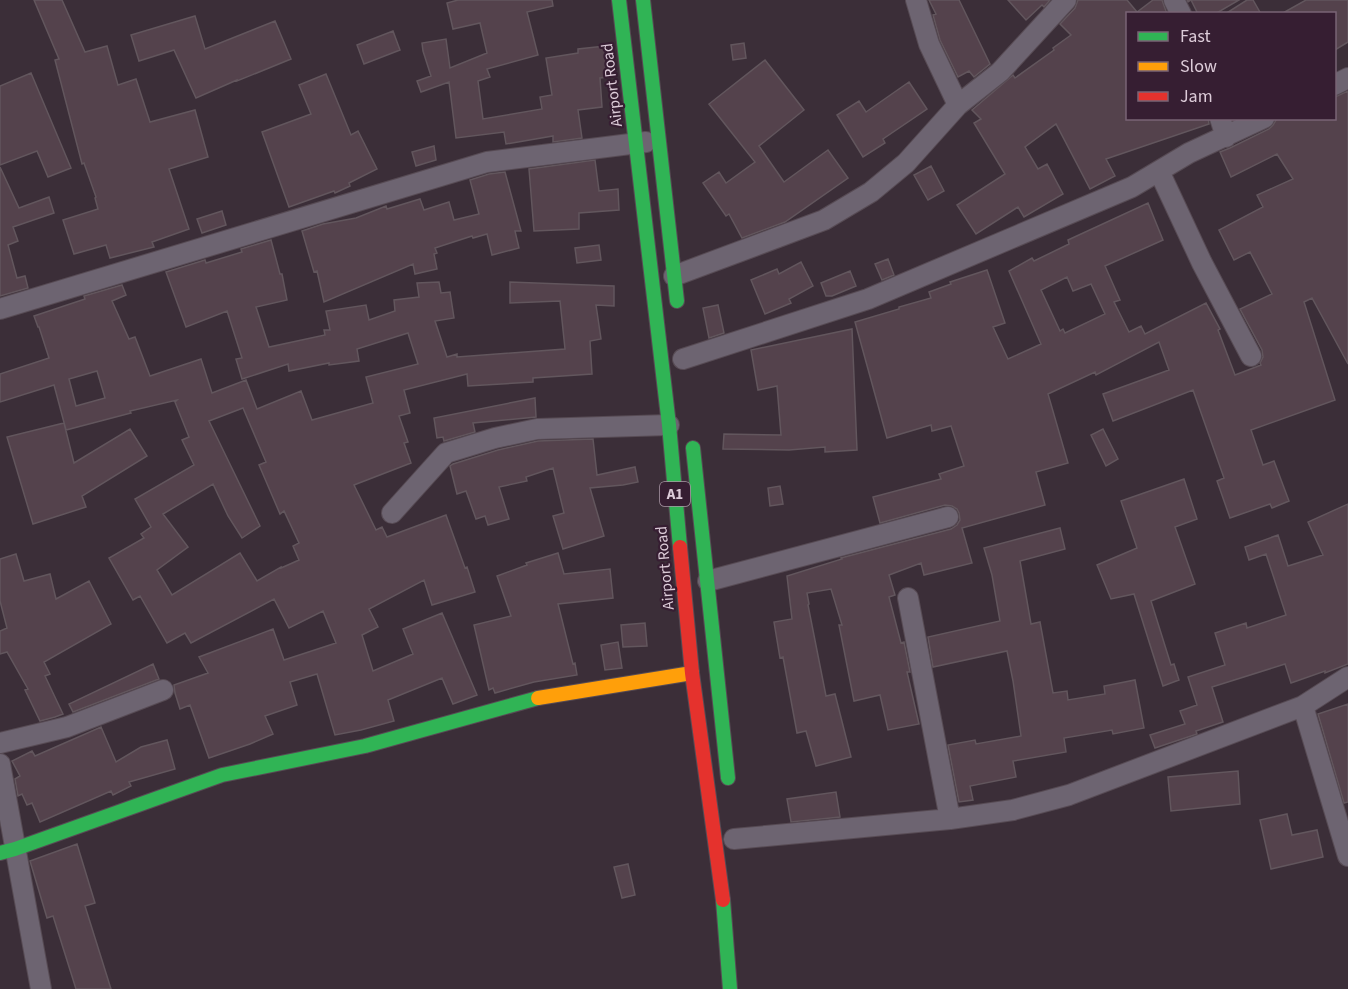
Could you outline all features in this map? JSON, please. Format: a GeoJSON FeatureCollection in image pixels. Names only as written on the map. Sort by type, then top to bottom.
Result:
{"type":"FeatureCollection","features":[{"type":"Feature","properties":{"kind":"main road","name":"Airport Road"},"geometry":{"type":"LineString","coordinates":[[618,0],[669,425],[692,673],[722,892],[730,989]]}},
{"type":"Feature","properties":{"kind":"main road"},"geometry":{"type":"LineString","coordinates":[[643,0],[678,311]]}},
{"type":"Feature","properties":{"kind":"main road","name":"A1"},"geometry":{"type":"LineString","coordinates":[[692,440],[729,793]]}},
{"type":"Feature","properties":{"kind":"main road"},"geometry":{"type":"LineString","coordinates":[[8,851],[222,775],[365,746],[537,698],[692,673]]}},
{"type":"Feature","properties":{"kind":"street"},"geometry":{"type":"LineString","coordinates":[[916,0],[929,44],[958,105]]}},
{"type":"Feature","properties":{"kind":"street"},"geometry":{"type":"LineString","coordinates":[[674,276],[824,220],[871,192],[906,163],[958,105],[1000,72],[1066,0]]}},
{"type":"Feature","properties":{"kind":"street"},"geometry":{"type":"LineString","coordinates":[[683,359],[868,299],[1132,187],[1189,153],[1223,128],[1256,120]]}},
{"type":"Feature","properties":{"kind":"street"},"geometry":{"type":"LineString","coordinates":[[0,309],[487,162],[659,140]]}},
{"type":"Feature","properties":{"kind":"street"},"geometry":{"type":"LineString","coordinates":[[1159,171],[1202,263],[1251,356]]}},
{"type":"Feature","properties":{"kind":"street"},"geometry":{"type":"LineString","coordinates":[[392,513],[446,453],[495,438],[537,429],[669,425]]}},
{"type":"Feature","properties":{"kind":"street"},"geometry":{"type":"LineString","coordinates":[[708,581],[948,517]]}},
{"type":"Feature","properties":{"kind":"street"},"geometry":{"type":"LineString","coordinates":[[908,598],[950,819]]}},
{"type":"Feature","properties":{"kind":"street"},"geometry":{"type":"LineString","coordinates":[[734,839],[950,819],[1013,810],[1069,795],[1304,706],[1348,677]]}},
{"type":"Feature","properties":{"kind":"street"},"geometry":{"type":"LineString","coordinates":[[0,743],[67,727],[163,690]]}},
{"type":"Feature","properties":{"kind":"street"},"geometry":{"type":"LineString","coordinates":[[1304,706],[1348,856]]}},
{"type":"Feature","properties":{"kind":"street"},"geometry":{"type":"LineString","coordinates":[[0,764],[8,851],[41,989]]}},
{"type":"Feature","properties":{"kind":"building"},"geometry":{"type":"Polygon","coordinates":[[[34,0],[62,0],[85,52],[107,46],[118,85],[136,79],[150,122],[195,110],[208,157],[169,169],[189,229],[152,242],[154,247],[110,258],[106,245],[74,254],[63,220],[98,209],[84,163],[82,164],[55,60],[59,59],[34,0]]]}},
{"type":"Feature","properties":{"kind":"building"},"geometry":{"type":"Polygon","coordinates":[[[458,0],[552,0],[553,6],[527,12],[538,55],[487,69],[490,77],[478,81],[483,119],[542,109],[540,97],[552,95],[546,58],[578,53],[578,49],[605,46],[608,77],[600,78],[602,107],[578,110],[582,138],[553,142],[553,136],[506,144],[504,132],[456,138],[449,82],[421,92],[417,81],[431,76],[422,43],[446,39],[450,68],[487,53],[480,23],[453,29],[447,3],[458,0]]]}},
{"type":"Feature","properties":{"kind":"building"},"geometry":{"type":"Polygon","coordinates":[[[929,0],[959,0],[990,64],[974,77],[969,71],[958,77],[940,40],[933,15],[936,14],[929,0]]]}},
{"type":"Feature","properties":{"kind":"building"},"geometry":{"type":"Polygon","coordinates":[[[1008,0],[1050,0],[1026,20],[1008,0]]]}},
{"type":"Feature","properties":{"kind":"building"},"geometry":{"type":"Polygon","coordinates":[[[1078,0],[1127,0],[1137,12],[1126,12],[1126,120],[1208,120],[1209,124],[1106,159],[1115,176],[1090,189],[1056,124],[1025,147],[1038,169],[1047,164],[1063,194],[1024,217],[1018,207],[976,234],[957,205],[1005,174],[974,123],[981,119],[972,110],[1013,75],[1015,78],[1071,35],[1060,24],[1075,8],[1078,0]]]}},
{"type":"Feature","properties":{"kind":"building"},"geometry":{"type":"Polygon","coordinates":[[[1153,0],[1162,0],[1166,12],[1137,12],[1153,0]]]}},
{"type":"Feature","properties":{"kind":"building"},"geometry":{"type":"Polygon","coordinates":[[[1191,0],[1239,0],[1218,12],[1197,12],[1191,0]]]}},
{"type":"Feature","properties":{"kind":"building"},"geometry":{"type":"Polygon","coordinates":[[[1247,0],[1253,0],[1260,12],[1228,12],[1247,0]]]}},
{"type":"Feature","properties":{"kind":"building"},"geometry":{"type":"Polygon","coordinates":[[[1306,0],[1348,0],[1348,42],[1336,49],[1336,12],[1285,12],[1306,0]]]}},
{"type":"Feature","properties":{"kind":"building"},"geometry":{"type":"Polygon","coordinates":[[[195,16],[205,49],[275,21],[291,59],[196,98],[174,50],[139,61],[131,35],[195,16]]]}},
{"type":"Feature","properties":{"kind":"building"},"geometry":{"type":"Polygon","coordinates":[[[393,31],[400,50],[364,64],[357,45],[393,31]]]}},
{"type":"Feature","properties":{"kind":"building"},"geometry":{"type":"Polygon","coordinates":[[[744,43],[746,58],[733,60],[731,45],[744,43]]]}},
{"type":"Feature","properties":{"kind":"building"},"geometry":{"type":"Polygon","coordinates":[[[765,60],[804,110],[759,146],[784,182],[828,150],[848,178],[785,222],[742,238],[729,214],[726,216],[703,183],[719,172],[726,183],[755,162],[709,104],[765,60]]]}},
{"type":"Feature","properties":{"kind":"building"},"geometry":{"type":"Polygon","coordinates":[[[31,73],[71,168],[48,177],[37,151],[0,165],[0,86],[31,73]]]}},
{"type":"Feature","properties":{"kind":"building"},"geometry":{"type":"Polygon","coordinates":[[[326,74],[351,135],[358,131],[377,169],[335,193],[334,191],[289,207],[262,132],[311,114],[299,85],[326,74]]]}},
{"type":"Feature","properties":{"kind":"building"},"geometry":{"type":"Polygon","coordinates":[[[909,82],[927,109],[883,139],[885,143],[863,157],[837,115],[859,101],[866,112],[909,82]]]}},
{"type":"Feature","properties":{"kind":"building"},"geometry":{"type":"Polygon","coordinates":[[[1348,91],[1348,364],[1312,298],[1304,302],[1335,400],[1251,430],[1263,465],[1274,461],[1289,501],[1272,508],[1270,504],[1230,518],[1217,481],[1224,478],[1193,390],[1113,421],[1103,394],[1169,370],[1159,342],[1096,375],[1095,372],[1048,394],[1068,463],[1036,472],[1045,505],[962,528],[972,563],[924,575],[921,563],[889,575],[895,595],[889,597],[901,643],[904,642],[910,672],[907,672],[919,724],[888,730],[880,695],[854,701],[839,625],[842,625],[831,589],[807,593],[826,696],[835,694],[851,757],[816,766],[806,731],[797,733],[774,622],[792,619],[787,576],[841,558],[951,529],[960,520],[957,509],[945,505],[880,523],[873,497],[941,479],[939,474],[964,466],[951,426],[932,431],[931,425],[887,438],[855,322],[931,298],[929,292],[951,284],[950,282],[987,270],[1005,323],[993,327],[1008,359],[1041,344],[1009,271],[1032,258],[1034,261],[1069,244],[1068,240],[1148,203],[1163,240],[1105,266],[1120,300],[1114,302],[1129,332],[1141,326],[1145,334],[1206,303],[1220,329],[1218,330],[1235,375],[1261,365],[1262,350],[1240,309],[1272,294],[1250,252],[1234,260],[1219,230],[1263,207],[1257,195],[1293,179],[1277,154],[1231,177],[1220,152],[1273,125],[1276,120],[1336,120],[1336,97],[1348,91]],[[1067,277],[1041,290],[1060,331],[1063,329],[1065,333],[1105,314],[1091,284],[1073,291],[1067,277]]]}},
{"type":"Feature","properties":{"kind":"building"},"geometry":{"type":"Polygon","coordinates":[[[434,146],[436,160],[416,166],[412,152],[434,146]]]}},
{"type":"Feature","properties":{"kind":"building"},"geometry":{"type":"Polygon","coordinates":[[[595,160],[599,191],[618,189],[619,210],[579,213],[579,229],[534,231],[529,169],[595,160]]]}},
{"type":"Feature","properties":{"kind":"building"},"geometry":{"type":"Polygon","coordinates":[[[931,166],[944,191],[928,200],[914,175],[931,166]]]}},
{"type":"Feature","properties":{"kind":"building"},"geometry":{"type":"Polygon","coordinates":[[[0,167],[19,208],[49,197],[54,213],[13,227],[18,241],[8,245],[17,278],[25,276],[28,288],[0,296],[0,167]]]}},
{"type":"Feature","properties":{"kind":"building"},"geometry":{"type":"Polygon","coordinates":[[[505,172],[521,231],[515,231],[519,248],[492,255],[487,234],[473,238],[472,236],[435,248],[437,269],[415,274],[413,264],[324,302],[317,271],[314,272],[302,231],[323,224],[356,218],[386,206],[387,209],[420,199],[424,210],[449,202],[454,220],[479,214],[470,180],[505,172]]]}},
{"type":"Feature","properties":{"kind":"building"},"geometry":{"type":"Polygon","coordinates":[[[222,211],[226,225],[202,233],[197,219],[222,211]]]}},
{"type":"Feature","properties":{"kind":"building"},"geometry":{"type":"Polygon","coordinates":[[[271,240],[280,274],[282,274],[287,300],[256,307],[269,347],[325,335],[324,330],[330,330],[326,311],[366,305],[369,320],[395,311],[394,300],[419,297],[417,283],[439,282],[441,293],[450,292],[454,318],[435,321],[447,357],[457,354],[457,357],[565,349],[560,301],[510,303],[510,282],[614,286],[614,306],[596,305],[601,339],[590,341],[592,374],[533,378],[533,382],[468,386],[467,374],[404,390],[410,413],[399,416],[408,442],[404,443],[411,463],[354,485],[376,530],[382,527],[387,537],[446,515],[475,592],[432,605],[424,580],[369,609],[378,627],[362,635],[373,671],[413,654],[403,629],[442,613],[477,695],[453,704],[442,678],[388,700],[394,721],[335,735],[317,674],[290,682],[297,705],[265,716],[273,734],[209,758],[190,705],[180,709],[174,685],[208,673],[199,657],[273,629],[284,660],[336,643],[323,611],[289,628],[274,599],[191,643],[185,633],[167,643],[140,596],[133,600],[109,558],[144,538],[141,534],[151,527],[135,499],[194,465],[182,440],[189,437],[175,402],[177,400],[66,430],[54,385],[0,402],[0,374],[49,358],[34,316],[85,299],[84,296],[122,285],[126,295],[112,301],[129,339],[135,337],[150,376],[201,359],[212,393],[246,380],[257,409],[301,391],[312,420],[373,403],[366,377],[418,364],[408,333],[357,349],[359,361],[329,365],[329,363],[289,371],[288,364],[242,379],[236,359],[242,358],[227,311],[186,327],[166,272],[242,252],[241,249],[271,240]],[[97,371],[69,379],[76,406],[105,398],[97,371]],[[243,408],[209,421],[260,526],[242,538],[228,516],[213,484],[163,514],[188,547],[157,570],[172,595],[240,553],[257,581],[299,560],[293,546],[299,543],[284,511],[280,514],[259,465],[266,462],[243,408]]]}},
{"type":"Feature","properties":{"kind":"building"},"geometry":{"type":"Polygon","coordinates":[[[599,245],[601,260],[577,263],[575,248],[599,245]]]}},
{"type":"Feature","properties":{"kind":"building"},"geometry":{"type":"Polygon","coordinates":[[[888,259],[894,275],[882,280],[875,264],[888,259]]]}},
{"type":"Feature","properties":{"kind":"building"},"geometry":{"type":"Polygon","coordinates":[[[801,262],[813,286],[789,299],[791,303],[765,314],[751,280],[777,269],[779,274],[801,262]]]}},
{"type":"Feature","properties":{"kind":"building"},"geometry":{"type":"Polygon","coordinates":[[[850,271],[856,286],[832,296],[826,296],[821,283],[850,271]]]}},
{"type":"Feature","properties":{"kind":"building"},"geometry":{"type":"Polygon","coordinates":[[[718,305],[724,333],[709,338],[703,308],[718,305]]]}},
{"type":"Feature","properties":{"kind":"building"},"geometry":{"type":"Polygon","coordinates":[[[852,329],[857,450],[825,452],[825,447],[789,450],[723,449],[724,434],[781,435],[777,386],[758,390],[751,350],[852,329]]]}},
{"type":"Feature","properties":{"kind":"building"},"geometry":{"type":"Polygon","coordinates":[[[535,398],[536,417],[473,423],[475,432],[444,441],[443,437],[437,438],[434,418],[535,398]]]}},
{"type":"Feature","properties":{"kind":"building"},"geometry":{"type":"Polygon","coordinates":[[[64,423],[74,463],[130,429],[147,456],[82,496],[86,507],[33,524],[7,437],[64,423]]]}},
{"type":"Feature","properties":{"kind":"building"},"geometry":{"type":"Polygon","coordinates":[[[1103,429],[1118,459],[1106,466],[1091,435],[1103,429]]]}},
{"type":"Feature","properties":{"kind":"building"},"geometry":{"type":"Polygon","coordinates":[[[593,439],[597,475],[635,467],[638,482],[590,488],[604,536],[563,549],[553,516],[564,513],[553,468],[526,477],[527,481],[499,487],[509,519],[488,525],[485,516],[476,519],[466,491],[457,494],[450,466],[453,464],[538,441],[593,439]]]}},
{"type":"Feature","properties":{"kind":"building"},"geometry":{"type":"Polygon","coordinates":[[[1184,479],[1197,519],[1175,527],[1195,584],[1151,601],[1171,665],[1174,664],[1179,680],[1163,686],[1134,594],[1111,599],[1097,565],[1137,548],[1121,501],[1184,479]]]}},
{"type":"Feature","properties":{"kind":"building"},"geometry":{"type":"Polygon","coordinates":[[[780,486],[783,504],[770,506],[768,488],[780,486]]]}},
{"type":"Feature","properties":{"kind":"building"},"geometry":{"type":"Polygon","coordinates":[[[1348,504],[1348,664],[1291,683],[1285,664],[1212,687],[1223,722],[1196,731],[1197,734],[1155,748],[1150,735],[1185,724],[1180,711],[1197,705],[1188,677],[1225,665],[1215,633],[1246,623],[1247,628],[1286,615],[1266,554],[1249,560],[1245,547],[1278,535],[1288,566],[1323,555],[1308,522],[1348,504]]]}},
{"type":"Feature","properties":{"kind":"building"},"geometry":{"type":"Polygon","coordinates":[[[1060,528],[1065,549],[1020,561],[1031,624],[1040,622],[1053,693],[1067,691],[1068,700],[1105,694],[1104,686],[1135,680],[1144,728],[1113,734],[1112,730],[1064,738],[1066,752],[1013,761],[1016,777],[970,786],[973,800],[959,802],[948,745],[975,740],[976,744],[1021,736],[1013,681],[1007,651],[933,667],[928,637],[1000,621],[992,575],[984,548],[1060,528]]]}},
{"type":"Feature","properties":{"kind":"building"},"geometry":{"type":"Polygon","coordinates":[[[558,553],[564,574],[610,569],[613,598],[558,604],[577,675],[534,682],[495,693],[493,688],[489,690],[474,625],[511,616],[497,576],[527,565],[526,563],[558,553]]]}},
{"type":"Feature","properties":{"kind":"building"},"geometry":{"type":"Polygon","coordinates":[[[16,554],[24,581],[50,574],[56,599],[89,581],[111,624],[44,662],[50,674],[45,676],[63,714],[40,721],[25,690],[28,689],[7,652],[0,654],[0,631],[7,628],[0,601],[0,559],[16,554]]]}},
{"type":"Feature","properties":{"kind":"building"},"geometry":{"type":"Polygon","coordinates":[[[645,623],[647,646],[623,647],[621,625],[645,623]]]}},
{"type":"Feature","properties":{"kind":"building"},"geometry":{"type":"Polygon","coordinates":[[[618,642],[622,668],[605,670],[601,645],[618,642]]]}},
{"type":"Feature","properties":{"kind":"building"},"geometry":{"type":"Polygon","coordinates":[[[153,664],[159,679],[73,712],[69,704],[153,664]]]}},
{"type":"Feature","properties":{"kind":"building"},"geometry":{"type":"Polygon","coordinates":[[[1348,704],[1348,802],[1344,803],[1318,714],[1348,704]]]}},
{"type":"Feature","properties":{"kind":"building"},"geometry":{"type":"Polygon","coordinates":[[[101,727],[116,762],[141,747],[167,740],[175,769],[129,782],[131,786],[113,795],[111,791],[40,822],[32,803],[27,805],[22,794],[18,796],[15,779],[20,776],[12,761],[32,751],[35,756],[101,727]]]}},
{"type":"Feature","properties":{"kind":"building"},"geometry":{"type":"Polygon","coordinates":[[[1238,771],[1240,804],[1171,811],[1168,777],[1238,771]]]}},
{"type":"Feature","properties":{"kind":"building"},"geometry":{"type":"Polygon","coordinates":[[[836,792],[840,817],[791,822],[787,799],[836,792]]]}},
{"type":"Feature","properties":{"kind":"building"},"geometry":{"type":"Polygon","coordinates":[[[1287,814],[1292,835],[1317,830],[1323,857],[1271,869],[1260,820],[1287,814]]]}},
{"type":"Feature","properties":{"kind":"building"},"geometry":{"type":"Polygon","coordinates":[[[77,844],[95,903],[85,906],[111,989],[76,989],[53,916],[47,918],[30,861],[77,844]]]}},
{"type":"Feature","properties":{"kind":"building"},"geometry":{"type":"Polygon","coordinates":[[[628,864],[635,895],[622,898],[614,867],[628,864]]]}},
{"type":"Feature","properties":{"kind":"traffic: fast"},"geometry":{"type":"LineString","coordinates":[[619,0],[669,425],[680,547]]}},
{"type":"Feature","properties":{"kind":"traffic: fast"},"geometry":{"type":"LineString","coordinates":[[643,0],[677,301]]}},
{"type":"Feature","properties":{"kind":"traffic: fast"},"geometry":{"type":"LineString","coordinates":[[693,448],[728,778]]}},
{"type":"Feature","properties":{"kind":"traffic: fast"},"geometry":{"type":"LineString","coordinates":[[0,853],[222,775],[365,746],[538,698]]}},
{"type":"Feature","properties":{"kind":"traffic: fast"},"geometry":{"type":"LineString","coordinates":[[723,900],[730,989]]}},
{"type":"Feature","properties":{"kind":"traffic: slow"},"geometry":{"type":"LineString","coordinates":[[538,698],[692,673]]}},
{"type":"Feature","properties":{"kind":"traffic: jam"},"geometry":{"type":"LineString","coordinates":[[680,547],[692,673],[723,900]]}}]}
